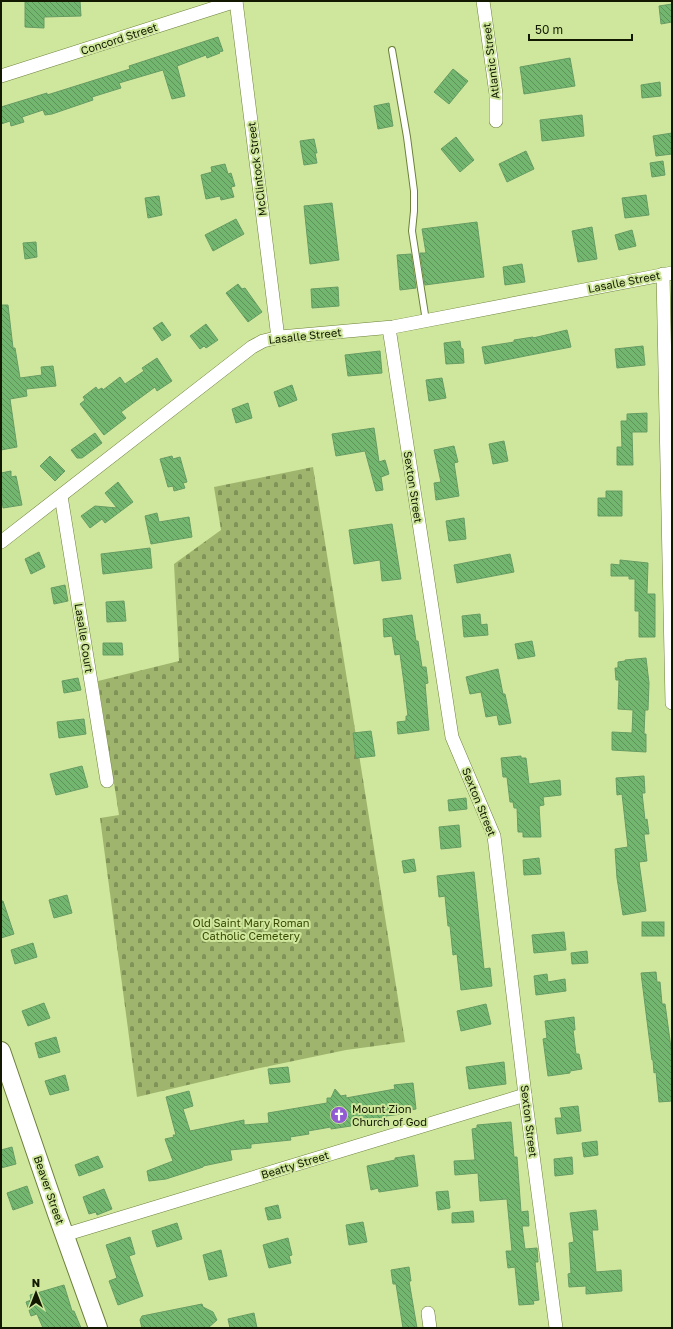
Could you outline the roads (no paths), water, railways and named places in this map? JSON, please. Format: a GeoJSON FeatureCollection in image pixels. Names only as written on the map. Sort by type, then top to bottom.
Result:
{"type":"FeatureCollection","features":[{"type":"Feature","properties":{"kind":"main road","name":"Beaver Street"},"geometry":{"type":"LineString","coordinates":[[1,1052],[64,1235],[98,1328]]}},
{"type":"Feature","properties":{"kind":"street","name":"Concord Street"},"geometry":{"type":"LineString","coordinates":[[1,76],[236,1]]}},
{"type":"Feature","properties":{"kind":"street","name":"McClintock Street"},"geometry":{"type":"LineString","coordinates":[[236,1],[278,338]]}},
{"type":"Feature","properties":{"kind":"street","name":"Atlantic Street"},"geometry":{"type":"LineString","coordinates":[[483,1],[496,94],[496,121]]}},
{"type":"Feature","properties":{"kind":"street","name":"Lasalle Street"},"geometry":{"type":"LineString","coordinates":[[1,542],[252,347],[263,341],[278,338],[389,328],[667,273]]}},
{"type":"Feature","properties":{"kind":"street"},"geometry":{"type":"LineString","coordinates":[[667,273],[672,703]]}},
{"type":"Feature","properties":{"kind":"street","name":"Sexton Street"},"geometry":{"type":"LineString","coordinates":[[389,328],[452,737],[494,836],[525,1095],[556,1328]]}},
{"type":"Feature","properties":{"kind":"street","name":"Lasalle Court"},"geometry":{"type":"LineString","coordinates":[[61,496],[106,781]]}},
{"type":"Feature","properties":{"kind":"street","name":"Beatty Street"},"geometry":{"type":"LineString","coordinates":[[64,1235],[525,1095]]}},
{"type":"Feature","properties":{"kind":"street"},"geometry":{"type":"LineString","coordinates":[[428,1313],[430,1328]]}},
{"type":"Feature","properties":{"kind":"lane"},"geometry":{"type":"LineString","coordinates":[[392,50],[407,137],[414,191],[412,231],[426,321]]}},
{"type":"Feature","properties":{"kind":"place","name":"Mount Zion Church of God"},"geometry":{"type":"Point","coordinates":[339,1115]}},
{"type":"Feature","properties":{"kind":"park label","name":"Old Saint Mary Roman Catholic Cemetery"},"geometry":{"type":"Point","coordinates":[251,929]}}]}
